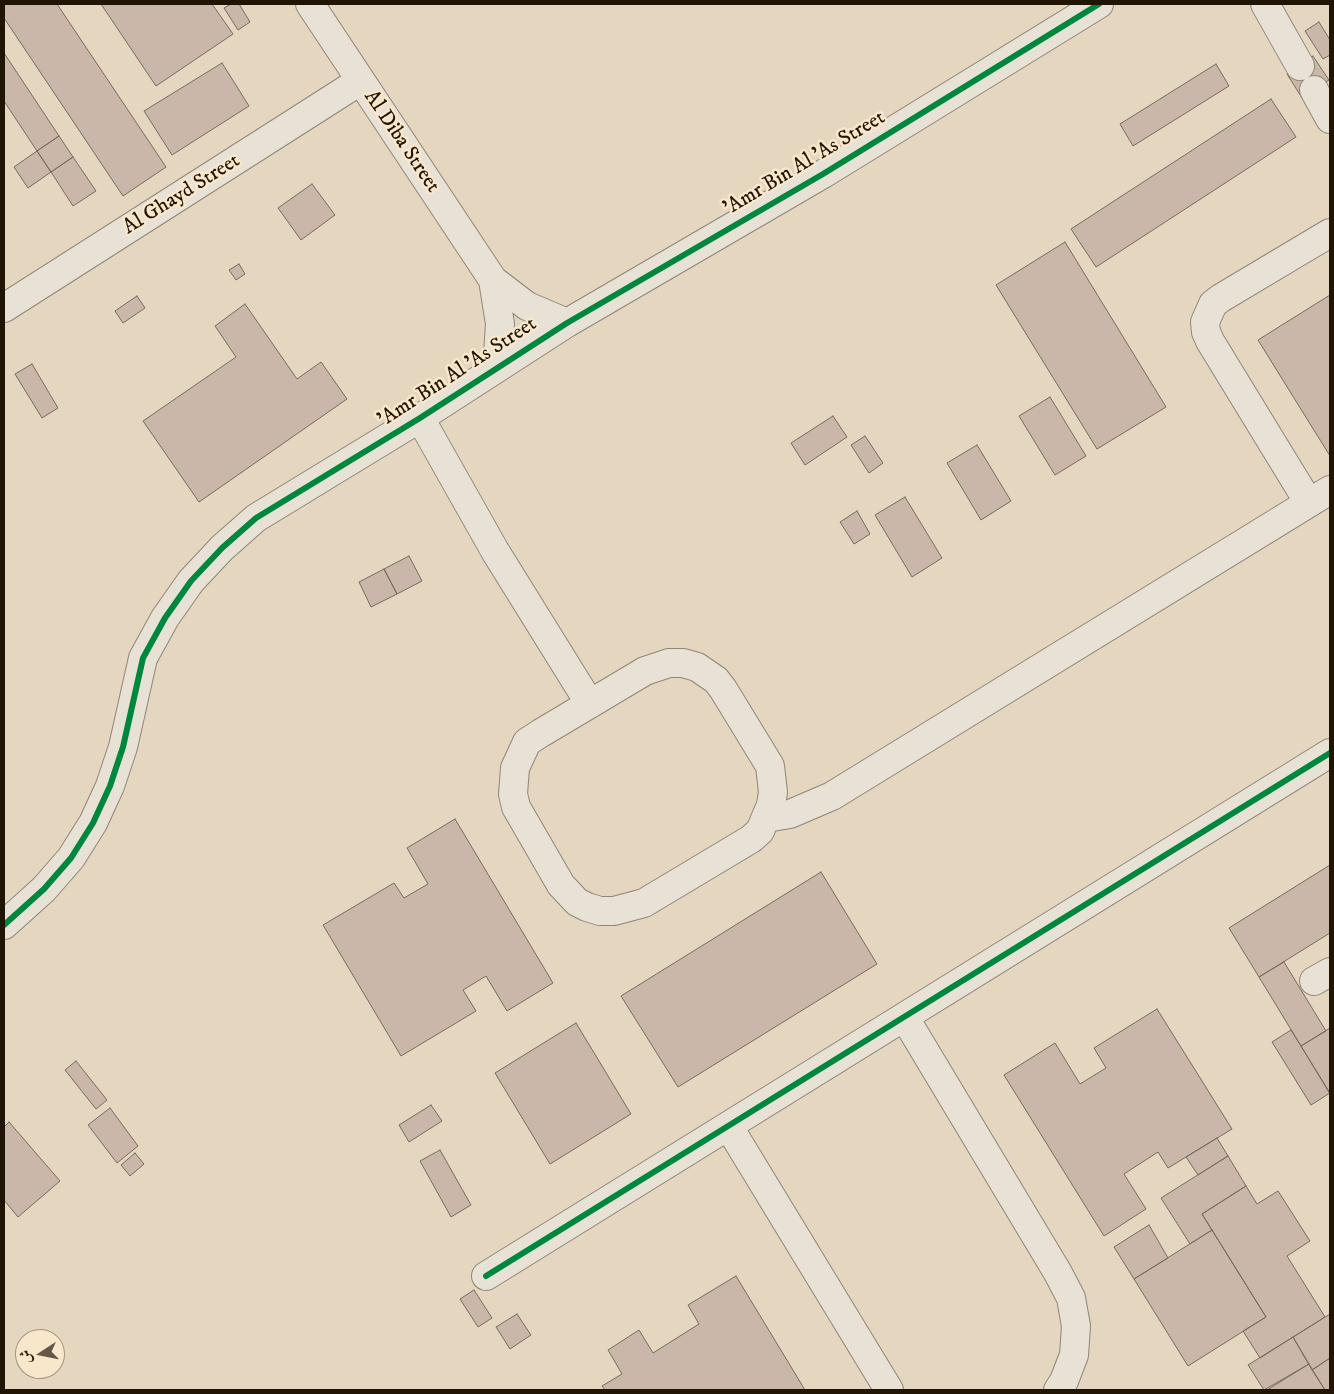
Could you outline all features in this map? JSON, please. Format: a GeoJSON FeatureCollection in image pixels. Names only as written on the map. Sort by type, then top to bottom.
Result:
{"type":"FeatureCollection","features":[{"type":"Feature","properties":{"kind":"street","name":"Al Diba Street"},"geometry":{"type":"LineString","coordinates":[[310,4],[493,280],[527,306],[567,323]]}},
{"type":"Feature","properties":{"kind":"street","name":"'Amr Bin Al 'As Street"},"geometry":{"type":"LineString","coordinates":[[4,925],[44,889],[71,858],[93,823],[110,786],[123,747],[143,658],[165,618],[191,581],[222,548],[256,518],[420,418],[567,323],[823,174],[1099,4]]}},
{"type":"Feature","properties":{"kind":"street"},"geometry":{"type":"LineString","coordinates":[[1265,4],[1300,66]]}},
{"type":"Feature","properties":{"kind":"street","name":"Al Ghayd Street"},"geometry":{"type":"LineString","coordinates":[[4,308],[360,81]]}},
{"type":"Feature","properties":{"kind":"street"},"geometry":{"type":"LineString","coordinates":[[766,818],[790,814],[832,796],[1320,496],[1210,342],[1205,322],[1208,313],[1217,301],[1330,233]]}},
{"type":"Feature","properties":{"kind":"street","name":"Al Diba Street"},"geometry":{"type":"LineString","coordinates":[[493,280],[500,324],[497,368]]}},
{"type":"Feature","properties":{"kind":"street"},"geometry":{"type":"LineString","coordinates":[[420,418],[495,551],[590,704]]}},
{"type":"Feature","properties":{"kind":"street"},"geometry":{"type":"LineString","coordinates":[[683,663],[706,672],[723,689],[770,766],[773,792],[766,818],[760,831],[751,839],[644,903],[628,909],[600,911],[577,902],[561,885],[516,807],[513,780],[520,754],[527,742],[590,704],[656,666],[683,663]]}},
{"type":"Feature","properties":{"kind":"street"},"geometry":{"type":"LineString","coordinates":[[486,1276],[1330,754]]}},
{"type":"Feature","properties":{"kind":"street"},"geometry":{"type":"LineString","coordinates":[[905,1018],[1058,1273],[1071,1298],[1076,1326],[1074,1354],[1064,1381],[1058,1390]]}},
{"type":"Feature","properties":{"kind":"street"},"geometry":{"type":"LineString","coordinates":[[729,1127],[889,1390]]}},
{"type":"Feature","properties":{"kind":"building"},"geometry":{"type":"Polygon","coordinates":[[[4,4],[57,4],[166,167],[123,196],[4,18],[4,4]]]}},
{"type":"Feature","properties":{"kind":"building"},"geometry":{"type":"Polygon","coordinates":[[[101,4],[212,4],[233,34],[156,86],[101,4]]]}},
{"type":"Feature","properties":{"kind":"building"},"geometry":{"type":"Polygon","coordinates":[[[231,4],[239,4],[250,22],[238,30],[224,8],[231,4]]]}},
{"type":"Feature","properties":{"kind":"building"},"geometry":{"type":"Polygon","coordinates":[[[1319,22],[1330,40],[1330,55],[1323,59],[1305,31],[1319,22]]]}},
{"type":"Feature","properties":{"kind":"building"},"geometry":{"type":"Polygon","coordinates":[[[4,53],[59,136],[37,151],[4,101],[4,53]]]}},
{"type":"Feature","properties":{"kind":"building"},"geometry":{"type":"Polygon","coordinates":[[[1313,56],[1329,80],[1302,98],[1287,74],[1313,56]]]}},
{"type":"Feature","properties":{"kind":"building"},"geometry":{"type":"Polygon","coordinates":[[[222,63],[249,106],[172,155],[144,111],[222,63]]]}},
{"type":"Feature","properties":{"kind":"building"},"geometry":{"type":"Polygon","coordinates":[[[1216,64],[1229,86],[1133,146],[1120,124],[1216,64]]]}},
{"type":"Feature","properties":{"kind":"building"},"geometry":{"type":"Polygon","coordinates":[[[1271,99],[1296,137],[1096,267],[1071,229],[1271,99]]]}},
{"type":"Feature","properties":{"kind":"building"},"geometry":{"type":"Polygon","coordinates":[[[59,136],[73,157],[51,172],[37,151],[59,136]]]}},
{"type":"Feature","properties":{"kind":"building"},"geometry":{"type":"Polygon","coordinates":[[[37,151],[51,172],[28,188],[14,167],[37,151]]]}},
{"type":"Feature","properties":{"kind":"building"},"geometry":{"type":"Polygon","coordinates":[[[73,157],[96,191],[73,206],[51,172],[73,157]]]}},
{"type":"Feature","properties":{"kind":"building"},"geometry":{"type":"Polygon","coordinates":[[[312,184],[335,215],[301,240],[278,208],[312,184]]]}},
{"type":"Feature","properties":{"kind":"building"},"geometry":{"type":"Polygon","coordinates":[[[1065,242],[1166,407],[1097,449],[996,285],[1065,242]]]}},
{"type":"Feature","properties":{"kind":"building"},"geometry":{"type":"Polygon","coordinates":[[[239,264],[245,274],[236,280],[229,270],[239,264]]]}},
{"type":"Feature","properties":{"kind":"building"},"geometry":{"type":"Polygon","coordinates":[[[1330,295],[1330,456],[1258,340],[1330,295]]]}},
{"type":"Feature","properties":{"kind":"building"},"geometry":{"type":"Polygon","coordinates":[[[137,296],[145,308],[123,323],[115,311],[137,296]]]}},
{"type":"Feature","properties":{"kind":"building"},"geometry":{"type":"Polygon","coordinates":[[[245,304],[297,379],[321,362],[347,399],[199,502],[143,421],[236,357],[215,326],[245,304]]]}},
{"type":"Feature","properties":{"kind":"building"},"geometry":{"type":"Polygon","coordinates":[[[32,364],[58,408],[42,418],[15,374],[32,364]]]}},
{"type":"Feature","properties":{"kind":"building"},"geometry":{"type":"Polygon","coordinates":[[[1050,397],[1086,456],[1055,475],[1019,416],[1050,397]]]}},
{"type":"Feature","properties":{"kind":"building"},"geometry":{"type":"Polygon","coordinates":[[[833,416],[847,437],[805,465],[791,443],[833,416]]]}},
{"type":"Feature","properties":{"kind":"building"},"geometry":{"type":"Polygon","coordinates":[[[865,436],[883,463],[869,473],[851,445],[865,436]]]}},
{"type":"Feature","properties":{"kind":"building"},"geometry":{"type":"Polygon","coordinates":[[[977,445],[1011,501],[981,520],[947,463],[977,445]]]}},
{"type":"Feature","properties":{"kind":"building"},"geometry":{"type":"Polygon","coordinates":[[[905,497],[942,558],[912,577],[875,515],[905,497]]]}},
{"type":"Feature","properties":{"kind":"building"},"geometry":{"type":"Polygon","coordinates":[[[857,511],[870,534],[854,544],[840,522],[857,511]]]}},
{"type":"Feature","properties":{"kind":"building"},"geometry":{"type":"Polygon","coordinates":[[[409,556],[422,581],[397,594],[384,569],[409,556]]]}},
{"type":"Feature","properties":{"kind":"building"},"geometry":{"type":"Polygon","coordinates":[[[384,569],[397,594],[371,607],[359,582],[384,569]]]}},
{"type":"Feature","properties":{"kind":"building"},"geometry":{"type":"Polygon","coordinates":[[[455,819],[553,983],[507,1011],[486,976],[463,990],[476,1011],[401,1056],[323,925],[394,883],[404,898],[428,884],[407,848],[455,819]]]}},
{"type":"Feature","properties":{"kind":"building"},"geometry":{"type":"Polygon","coordinates":[[[1330,865],[1330,933],[1259,977],[1229,928],[1330,865]]]}},
{"type":"Feature","properties":{"kind":"building"},"geometry":{"type":"Polygon","coordinates":[[[821,872],[877,964],[678,1087],[621,996],[821,872]]]}},
{"type":"Feature","properties":{"kind":"building"},"geometry":{"type":"Polygon","coordinates":[[[1284,962],[1326,1031],[1301,1046],[1259,977],[1284,962]]]}},
{"type":"Feature","properties":{"kind":"building"},"geometry":{"type":"Polygon","coordinates":[[[1157,1009],[1232,1129],[1168,1168],[1158,1152],[1124,1174],[1146,1209],[1104,1236],[1004,1075],[1055,1043],[1080,1084],[1106,1068],[1094,1048],[1157,1009]]]}},
{"type":"Feature","properties":{"kind":"building"},"geometry":{"type":"Polygon","coordinates":[[[576,1023],[631,1114],[550,1164],[495,1073],[576,1023]]]}},
{"type":"Feature","properties":{"kind":"building"},"geometry":{"type":"Polygon","coordinates":[[[1330,1028],[1330,1094],[1301,1046],[1330,1028]]]}},
{"type":"Feature","properties":{"kind":"building"},"geometry":{"type":"Polygon","coordinates":[[[1291,1030],[1330,1093],[1311,1105],[1272,1042],[1291,1030]]]}},
{"type":"Feature","properties":{"kind":"building"},"geometry":{"type":"Polygon","coordinates":[[[76,1061],[107,1100],[96,1109],[65,1070],[76,1061]]]}},
{"type":"Feature","properties":{"kind":"building"},"geometry":{"type":"Polygon","coordinates":[[[431,1105],[442,1121],[409,1142],[399,1125],[431,1105]]]}},
{"type":"Feature","properties":{"kind":"building"},"geometry":{"type":"Polygon","coordinates":[[[110,1108],[138,1146],[117,1163],[88,1125],[110,1108]]]}},
{"type":"Feature","properties":{"kind":"building"},"geometry":{"type":"Polygon","coordinates":[[[9,1122],[60,1181],[18,1217],[4,1200],[4,1127],[9,1122]]]}},
{"type":"Feature","properties":{"kind":"building"},"geometry":{"type":"Polygon","coordinates":[[[1217,1138],[1228,1156],[1198,1175],[1186,1157],[1217,1138]]]}},
{"type":"Feature","properties":{"kind":"building"},"geometry":{"type":"Polygon","coordinates":[[[440,1150],[471,1205],[451,1217],[420,1161],[440,1150]]]}},
{"type":"Feature","properties":{"kind":"building"},"geometry":{"type":"Polygon","coordinates":[[[135,1153],[144,1164],[130,1176],[121,1165],[135,1153]]]}},
{"type":"Feature","properties":{"kind":"building"},"geometry":{"type":"Polygon","coordinates":[[[1228,1156],[1246,1186],[1202,1214],[1212,1230],[1190,1244],[1161,1198],[1228,1156]]]}},
{"type":"Feature","properties":{"kind":"building"},"geometry":{"type":"Polygon","coordinates":[[[1246,1186],[1257,1204],[1278,1191],[1310,1241],[1287,1256],[1325,1317],[1260,1358],[1243,1331],[1266,1317],[1202,1214],[1246,1186]]]}},
{"type":"Feature","properties":{"kind":"building"},"geometry":{"type":"Polygon","coordinates":[[[1149,1225],[1168,1258],[1134,1279],[1114,1247],[1149,1225]]]}},
{"type":"Feature","properties":{"kind":"building"},"geometry":{"type":"Polygon","coordinates":[[[1212,1230],[1266,1317],[1188,1366],[1134,1279],[1212,1230]]]}},
{"type":"Feature","properties":{"kind":"building"},"geometry":{"type":"Polygon","coordinates":[[[736,1276],[805,1390],[605,1390],[602,1386],[622,1374],[608,1350],[639,1330],[653,1353],[699,1324],[688,1305],[736,1276]]]}},
{"type":"Feature","properties":{"kind":"building"},"geometry":{"type":"Polygon","coordinates":[[[474,1290],[492,1318],[478,1327],[460,1299],[474,1290]]]}},
{"type":"Feature","properties":{"kind":"building"},"geometry":{"type":"Polygon","coordinates":[[[517,1314],[531,1335],[510,1349],[496,1327],[517,1314]]]}},
{"type":"Feature","properties":{"kind":"building"},"geometry":{"type":"Polygon","coordinates":[[[1330,1314],[1330,1358],[1312,1370],[1293,1337],[1330,1314]]]}},
{"type":"Feature","properties":{"kind":"building"},"geometry":{"type":"Polygon","coordinates":[[[1293,1337],[1309,1364],[1264,1390],[1248,1365],[1293,1337]]]}},
{"type":"Feature","properties":{"kind":"building"},"geometry":{"type":"Polygon","coordinates":[[[1330,1358],[1330,1390],[1325,1390],[1312,1370],[1330,1358]]]}},
{"type":"Feature","properties":{"kind":"building"},"geometry":{"type":"Polygon","coordinates":[[[1309,1364],[1325,1390],[1267,1390],[1309,1364]]]}},
{"type":"Feature","properties":{"kind":"cycle path"},"geometry":{"type":"LineString","coordinates":[[4,925],[44,889],[71,858],[93,823],[110,786],[123,747],[143,658],[165,618],[191,581],[222,548],[256,518],[420,418],[567,323],[823,174],[1099,4]]}},
{"type":"Feature","properties":{"kind":"cycle path"},"geometry":{"type":"LineString","coordinates":[[486,1276],[1330,753]]}}]}
